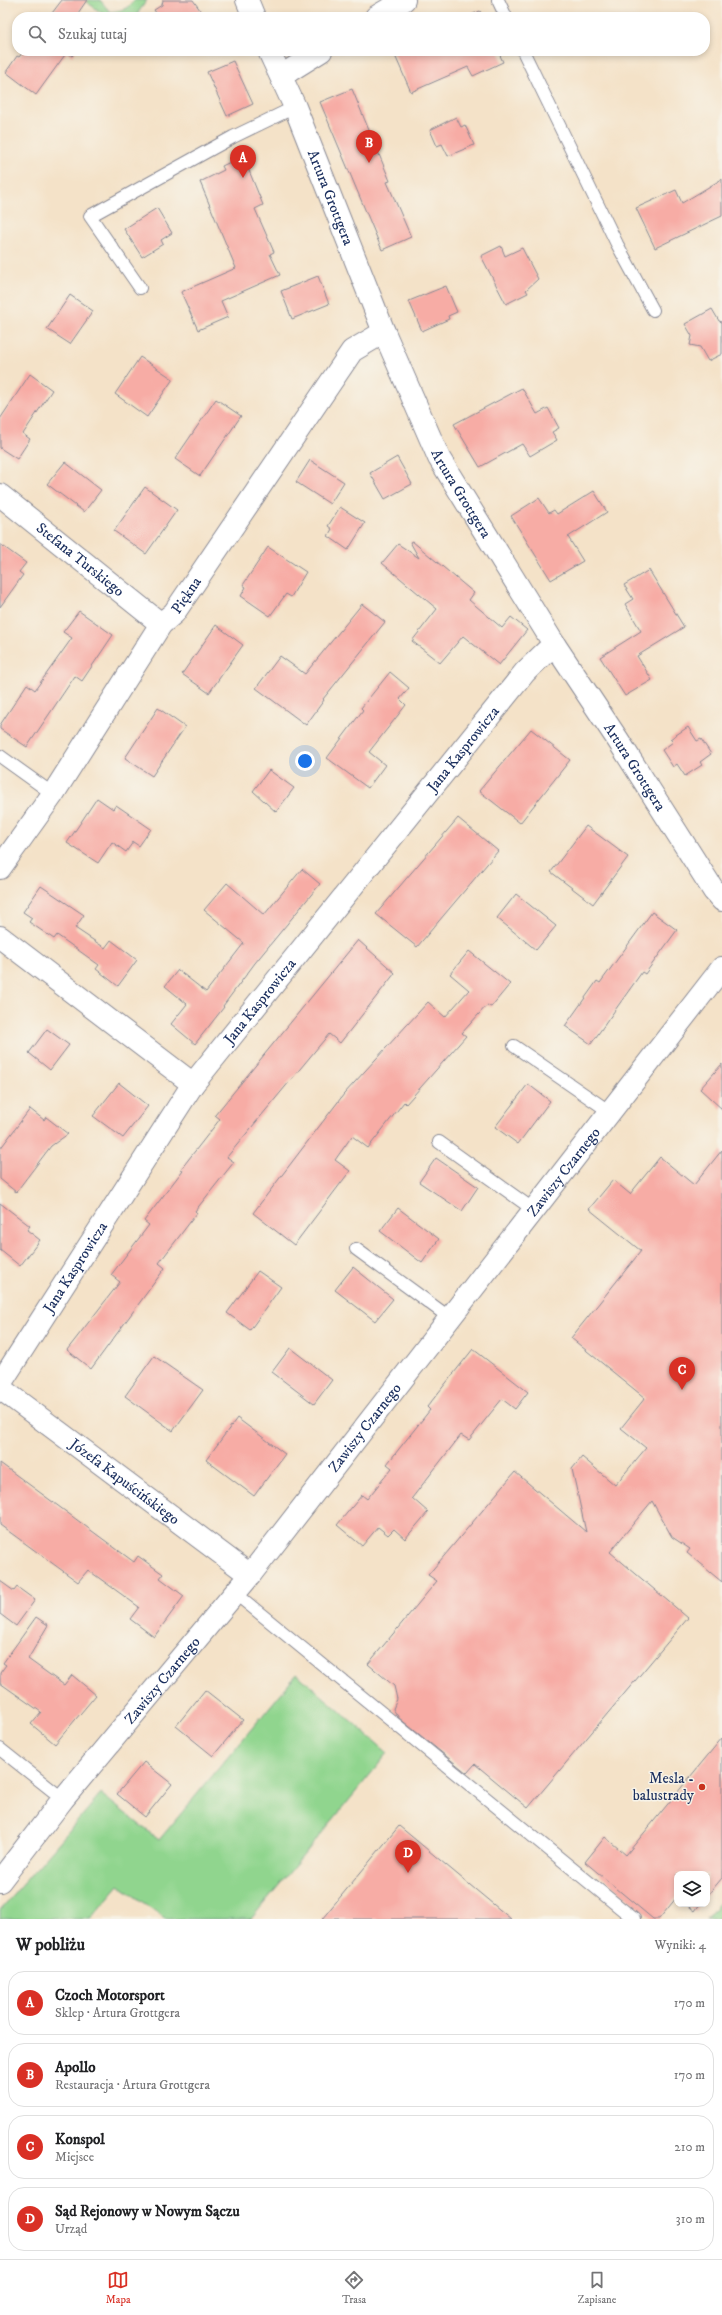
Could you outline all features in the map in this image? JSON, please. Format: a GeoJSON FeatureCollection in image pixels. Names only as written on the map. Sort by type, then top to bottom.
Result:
{"type":"FeatureCollection","features":[{"type":"Feature","properties":{"kind":"street"},"geometry":{"type":"LineString","coordinates":[[247,0],[252,12]]}},
{"type":"Feature","properties":{"kind":"street"},"geometry":{"type":"LineString","coordinates":[[384,12],[404,0]]}},
{"type":"Feature","properties":{"kind":"street","name":"Artura Grottgera"},"geometry":{"type":"LineString","coordinates":[[271,56],[295,107],[384,332],[439,458],[554,644],[618,740],[714,891],[722,900]]}},
{"type":"Feature","properties":{"kind":"street"},"geometry":{"type":"LineString","coordinates":[[280,76],[313,56]]}},
{"type":"Feature","properties":{"kind":"street","name":"Piękna"},"geometry":{"type":"LineString","coordinates":[[0,868],[53,794],[160,624],[174,613],[352,351],[384,332]]}},
{"type":"Feature","properties":{"kind":"street","name":"Stefana Turskiego"},"geometry":{"type":"LineString","coordinates":[[0,495],[160,624]]}},
{"type":"Feature","properties":{"kind":"street","name":"Jana Kasprowicza"},"geometry":{"type":"LineString","coordinates":[[0,1384],[193,1084],[525,672],[554,644]]}},
{"type":"Feature","properties":{"kind":"street"},"geometry":{"type":"LineString","coordinates":[[0,937],[193,1084]]}},
{"type":"Feature","properties":{"kind":"street","name":"Zawiszy Czarnego"},"geometry":{"type":"LineString","coordinates":[[0,1881],[63,1799],[250,1575],[722,968]]}},
{"type":"Feature","properties":{"kind":"street","name":"Józefa Kapuścińskiego"},"geometry":{"type":"LineString","coordinates":[[0,1388],[250,1575]]}},
{"type":"Feature","properties":{"kind":"lane"},"geometry":{"type":"LineString","coordinates":[[498,0],[504,12]]}},
{"type":"Feature","properties":{"kind":"lane"},"geometry":{"type":"LineString","coordinates":[[525,56],[617,244],[653,310]]}},
{"type":"Feature","properties":{"kind":"lane"},"geometry":{"type":"LineString","coordinates":[[140,288],[90,216],[233,137],[295,107]]}},
{"type":"Feature","properties":{"kind":"lane"},"geometry":{"type":"LineString","coordinates":[[0,756],[53,794]]}},
{"type":"Feature","properties":{"kind":"lane"},"geometry":{"type":"LineString","coordinates":[[514,1046],[610,1112]]}},
{"type":"Feature","properties":{"kind":"lane"},"geometry":{"type":"LineString","coordinates":[[439,1142],[534,1210]]}},
{"type":"Feature","properties":{"kind":"lane"},"geometry":{"type":"LineString","coordinates":[[356,1249],[450,1318]]}},
{"type":"Feature","properties":{"kind":"lane"},"geometry":{"type":"LineString","coordinates":[[235,1593],[634,1919]]}},
{"type":"Feature","properties":{"kind":"lane"},"geometry":{"type":"LineString","coordinates":[[0,1749],[63,1799]]}},
{"type":"Feature","properties":{"kind":"green space"},"geometry":{"type":"Polygon","coordinates":[[[84,0],[100,0],[110,12],[100,12],[84,0]]]}},
{"type":"Feature","properties":{"kind":"green space"},"geometry":{"type":"Polygon","coordinates":[[[134,0],[147,0],[139,12],[110,12],[130,6],[134,0]]]}},
{"type":"Feature","properties":{"kind":"green space"},"geometry":{"type":"Polygon","coordinates":[[[297,1674],[388,1753],[251,1919],[166,1919],[119,1885],[90,1919],[0,1919],[0,1910],[101,1794],[159,1840],[297,1674]]]}},
{"type":"Feature","properties":{"kind":"green space"},"geometry":{"type":"Polygon","coordinates":[[[722,1900],[722,1919],[706,1919],[722,1900]]]}},
{"type":"Feature","properties":{"kind":"building"},"geometry":{"type":"Polygon","coordinates":[[[62,0],[87,0],[79,12],[53,12],[62,0]]]}},
{"type":"Feature","properties":{"kind":"building"},"geometry":{"type":"Polygon","coordinates":[[[163,0],[193,0],[201,12],[155,12],[154,10],[162,5],[163,0]]]}},
{"type":"Feature","properties":{"kind":"building"},"geometry":{"type":"Polygon","coordinates":[[[17,56],[64,56],[36,95],[6,72],[17,56]]]}},
{"type":"Feature","properties":{"kind":"building"},"geometry":{"type":"Polygon","coordinates":[[[395,56],[500,56],[503,62],[473,76],[468,67],[411,92],[395,56]]]}},
{"type":"Feature","properties":{"kind":"building"},"geometry":{"type":"Polygon","coordinates":[[[233,61],[253,104],[227,116],[207,72],[233,61]]]}},
{"type":"Feature","properties":{"kind":"building"},"geometry":{"type":"Polygon","coordinates":[[[352,89],[390,181],[387,182],[411,237],[382,250],[320,102],[352,89]]]}},
{"type":"Feature","properties":{"kind":"building"},"geometry":{"type":"Polygon","coordinates":[[[456,117],[461,127],[465,125],[474,145],[448,156],[442,144],[437,146],[430,130],[456,117]]]}},
{"type":"Feature","properties":{"kind":"building"},"geometry":{"type":"Polygon","coordinates":[[[243,156],[263,205],[255,209],[274,252],[270,254],[280,275],[221,301],[228,317],[198,330],[181,292],[236,268],[200,182],[224,170],[222,166],[243,156]]]}},
{"type":"Feature","properties":{"kind":"building"},"geometry":{"type":"Polygon","coordinates":[[[722,179],[722,216],[655,248],[636,208],[676,190],[682,203],[722,179]]]}},
{"type":"Feature","properties":{"kind":"building"},"geometry":{"type":"Polygon","coordinates":[[[157,208],[172,233],[161,240],[163,244],[142,257],[124,229],[157,208]]]}},
{"type":"Feature","properties":{"kind":"building"},"geometry":{"type":"Polygon","coordinates":[[[501,246],[505,256],[522,248],[538,279],[526,290],[528,293],[506,304],[481,256],[501,246]]]}},
{"type":"Feature","properties":{"kind":"building"},"geometry":{"type":"Polygon","coordinates":[[[318,276],[329,304],[292,319],[281,291],[318,276]]]}},
{"type":"Feature","properties":{"kind":"building"},"geometry":{"type":"Polygon","coordinates":[[[446,286],[457,312],[448,316],[449,319],[422,331],[409,301],[446,286]]]}},
{"type":"Feature","properties":{"kind":"building"},"geometry":{"type":"Polygon","coordinates":[[[70,295],[93,311],[70,344],[47,329],[70,295]]]}},
{"type":"Feature","properties":{"kind":"building"},"geometry":{"type":"Polygon","coordinates":[[[712,309],[719,321],[722,322],[722,354],[708,361],[700,347],[690,345],[692,336],[685,324],[712,309]]]}},
{"type":"Feature","properties":{"kind":"building"},"geometry":{"type":"Polygon","coordinates":[[[140,357],[173,379],[147,417],[115,394],[140,357]]]}},
{"type":"Feature","properties":{"kind":"building"},"geometry":{"type":"Polygon","coordinates":[[[30,374],[52,390],[23,434],[30,439],[17,459],[0,448],[0,419],[30,374]]]}},
{"type":"Feature","properties":{"kind":"building"},"geometry":{"type":"Polygon","coordinates":[[[522,388],[537,414],[548,408],[559,428],[552,432],[557,440],[530,456],[522,444],[480,467],[454,424],[522,388]]]}},
{"type":"Feature","properties":{"kind":"building"},"geometry":{"type":"Polygon","coordinates":[[[216,399],[241,416],[200,476],[175,459],[216,399]]]}},
{"type":"Feature","properties":{"kind":"building"},"geometry":{"type":"Polygon","coordinates":[[[397,457],[412,484],[385,499],[370,473],[397,457]]]}},
{"type":"Feature","properties":{"kind":"building"},"geometry":{"type":"Polygon","coordinates":[[[310,460],[344,482],[330,504],[296,482],[310,460]]]}},
{"type":"Feature","properties":{"kind":"building"},"geometry":{"type":"Polygon","coordinates":[[[65,462],[101,490],[84,512],[47,484],[65,462]]]}},
{"type":"Feature","properties":{"kind":"building"},"geometry":{"type":"Polygon","coordinates":[[[145,487],[177,510],[146,554],[114,531],[145,487]]]}},
{"type":"Feature","properties":{"kind":"building"},"geometry":{"type":"Polygon","coordinates":[[[594,491],[607,512],[568,537],[583,561],[551,580],[511,516],[539,498],[549,513],[554,510],[557,514],[594,491]]]}},
{"type":"Feature","properties":{"kind":"building"},"geometry":{"type":"Polygon","coordinates":[[[340,507],[365,523],[348,550],[328,536],[332,529],[328,526],[340,507]]]}},
{"type":"Feature","properties":{"kind":"building"},"geometry":{"type":"Polygon","coordinates":[[[412,541],[474,593],[469,600],[502,628],[511,617],[527,630],[499,665],[463,636],[440,663],[412,641],[437,609],[382,563],[398,544],[419,558],[410,542],[412,541]]]}},
{"type":"Feature","properties":{"kind":"building"},"geometry":{"type":"Polygon","coordinates":[[[0,544],[26,563],[19,572],[23,575],[0,607],[0,544]]]}},
{"type":"Feature","properties":{"kind":"building"},"geometry":{"type":"Polygon","coordinates":[[[268,547],[306,572],[291,597],[286,594],[270,616],[241,596],[246,587],[243,585],[268,547]]]}},
{"type":"Feature","properties":{"kind":"building"},"geometry":{"type":"Polygon","coordinates":[[[649,570],[684,627],[637,656],[652,680],[625,696],[600,657],[641,631],[625,604],[633,599],[624,585],[649,570]]]}},
{"type":"Feature","properties":{"kind":"building"},"geometry":{"type":"Polygon","coordinates":[[[362,604],[385,622],[323,699],[324,700],[306,725],[256,688],[280,656],[305,674],[362,604]]]}},
{"type":"Feature","properties":{"kind":"building"},"geometry":{"type":"Polygon","coordinates":[[[79,611],[113,635],[82,681],[75,676],[27,747],[0,729],[0,725],[27,684],[35,690],[72,638],[63,632],[79,611]]]}},
{"type":"Feature","properties":{"kind":"building"},"geometry":{"type":"Polygon","coordinates":[[[216,625],[243,645],[209,693],[182,674],[216,625]]]}},
{"type":"Feature","properties":{"kind":"building"},"geometry":{"type":"Polygon","coordinates":[[[390,672],[409,688],[400,699],[406,705],[369,752],[385,765],[368,788],[327,758],[363,710],[361,708],[390,672]]]}},
{"type":"Feature","properties":{"kind":"building"},"geometry":{"type":"Polygon","coordinates":[[[158,708],[185,727],[152,776],[125,758],[158,708]]]}},
{"type":"Feature","properties":{"kind":"building"},"geometry":{"type":"Polygon","coordinates":[[[688,727],[697,741],[701,739],[711,754],[700,762],[702,765],[685,776],[677,764],[673,767],[662,750],[673,742],[670,739],[688,727]]]}},
{"type":"Feature","properties":{"kind":"building"},"geometry":{"type":"Polygon","coordinates":[[[531,729],[570,760],[520,823],[479,791],[531,729]]]}},
{"type":"Feature","properties":{"kind":"building"},"geometry":{"type":"Polygon","coordinates":[[[269,770],[294,788],[276,812],[253,791],[269,770]]]}},
{"type":"Feature","properties":{"kind":"building"},"geometry":{"type":"Polygon","coordinates":[[[97,798],[113,809],[116,805],[151,829],[139,846],[133,842],[126,852],[112,842],[98,863],[67,843],[97,798]]]}},
{"type":"Feature","properties":{"kind":"building"},"geometry":{"type":"Polygon","coordinates":[[[458,818],[498,851],[417,947],[376,914],[458,818]]]}},
{"type":"Feature","properties":{"kind":"building"},"geometry":{"type":"Polygon","coordinates":[[[586,826],[628,857],[593,904],[551,872],[586,826]]]}},
{"type":"Feature","properties":{"kind":"building"},"geometry":{"type":"Polygon","coordinates":[[[302,869],[320,884],[255,963],[223,1006],[224,1007],[195,1044],[171,1024],[187,1004],[165,986],[178,970],[206,992],[244,943],[204,910],[227,883],[264,915],[302,869]]]}},
{"type":"Feature","properties":{"kind":"building"},"geometry":{"type":"Polygon","coordinates":[[[41,886],[84,915],[75,928],[105,948],[111,940],[137,960],[118,986],[96,969],[99,965],[57,935],[54,939],[29,922],[32,918],[23,912],[41,886]]]}},
{"type":"Feature","properties":{"kind":"building"},"geometry":{"type":"Polygon","coordinates":[[[516,894],[556,926],[536,950],[497,918],[516,894]]]}},
{"type":"Feature","properties":{"kind":"building"},"geometry":{"type":"Polygon","coordinates":[[[652,912],[677,930],[645,974],[642,972],[591,1044],[565,1026],[597,981],[600,983],[652,912]]]}},
{"type":"Feature","properties":{"kind":"building"},"geometry":{"type":"Polygon","coordinates":[[[358,940],[395,973],[340,1043],[329,1034],[227,1157],[234,1162],[195,1211],[197,1213],[159,1263],[165,1268],[91,1369],[67,1350],[120,1282],[111,1275],[149,1225],[144,1221],[183,1170],[181,1169],[220,1119],[215,1115],[358,940]]]}},
{"type":"Feature","properties":{"kind":"building"},"geometry":{"type":"Polygon","coordinates":[[[469,951],[510,984],[491,1007],[487,1005],[462,1033],[466,1036],[406,1104],[404,1102],[368,1148],[352,1136],[335,1160],[350,1171],[294,1245],[253,1213],[344,1094],[428,1002],[445,1017],[469,990],[450,974],[469,951]]]}},
{"type":"Feature","properties":{"kind":"building"},"geometry":{"type":"Polygon","coordinates":[[[47,1029],[69,1045],[50,1070],[29,1053],[47,1029]]]}},
{"type":"Feature","properties":{"kind":"building"},"geometry":{"type":"Polygon","coordinates":[[[722,1064],[722,1109],[700,1089],[722,1064]]]}},
{"type":"Feature","properties":{"kind":"building"},"geometry":{"type":"Polygon","coordinates":[[[119,1083],[148,1106],[123,1138],[93,1116],[119,1083]]]}},
{"type":"Feature","properties":{"kind":"building"},"geometry":{"type":"Polygon","coordinates":[[[528,1084],[550,1101],[518,1144],[495,1127],[528,1084]]]}},
{"type":"Feature","properties":{"kind":"building"},"geometry":{"type":"Polygon","coordinates":[[[30,1109],[44,1120],[46,1117],[68,1134],[51,1146],[16,1192],[0,1179],[0,1149],[30,1109]]]}},
{"type":"Feature","properties":{"kind":"building"},"geometry":{"type":"Polygon","coordinates":[[[722,1150],[722,1582],[687,1553],[690,1549],[672,1537],[652,1501],[610,1552],[688,1618],[528,1808],[475,1764],[467,1773],[399,1718],[393,1709],[397,1699],[394,1686],[368,1664],[437,1581],[428,1575],[515,1472],[586,1532],[572,1469],[582,1457],[615,1485],[646,1448],[621,1428],[645,1398],[571,1338],[641,1251],[589,1209],[613,1180],[630,1194],[660,1157],[694,1185],[722,1150]]]}},
{"type":"Feature","properties":{"kind":"building"},"geometry":{"type":"Polygon","coordinates":[[[436,1158],[478,1187],[462,1211],[419,1182],[436,1158]]]}},
{"type":"Feature","properties":{"kind":"building"},"geometry":{"type":"Polygon","coordinates":[[[0,1203],[30,1226],[27,1230],[40,1240],[20,1266],[0,1250],[0,1203]]]}},
{"type":"Feature","properties":{"kind":"building"},"geometry":{"type":"Polygon","coordinates":[[[398,1208],[439,1239],[422,1263],[380,1231],[398,1208]]]}},
{"type":"Feature","properties":{"kind":"building"},"geometry":{"type":"Polygon","coordinates":[[[353,1267],[393,1299],[375,1321],[335,1290],[353,1267]]]}},
{"type":"Feature","properties":{"kind":"building"},"geometry":{"type":"Polygon","coordinates":[[[258,1271],[281,1287],[250,1330],[227,1313],[258,1271]]]}},
{"type":"Feature","properties":{"kind":"building"},"geometry":{"type":"Polygon","coordinates":[[[290,1348],[332,1380],[314,1404],[272,1372],[290,1348]]]}},
{"type":"Feature","properties":{"kind":"building"},"geometry":{"type":"Polygon","coordinates":[[[473,1349],[528,1392],[515,1409],[502,1399],[469,1440],[461,1435],[412,1498],[428,1512],[405,1539],[394,1529],[388,1535],[378,1527],[362,1546],[337,1525],[362,1495],[367,1499],[392,1468],[387,1464],[430,1410],[427,1407],[473,1349]]]}},
{"type":"Feature","properties":{"kind":"building"},"geometry":{"type":"Polygon","coordinates":[[[154,1356],[203,1390],[173,1431],[125,1396],[154,1356]]]}},
{"type":"Feature","properties":{"kind":"building"},"geometry":{"type":"Polygon","coordinates":[[[237,1418],[285,1454],[254,1496],[206,1460],[237,1418]]]}},
{"type":"Feature","properties":{"kind":"building"},"geometry":{"type":"Polygon","coordinates":[[[0,1463],[134,1562],[138,1556],[163,1574],[160,1578],[184,1596],[154,1637],[130,1619],[139,1607],[88,1570],[78,1582],[0,1525],[0,1463]]]}},
{"type":"Feature","properties":{"kind":"building"},"geometry":{"type":"Polygon","coordinates":[[[0,1581],[14,1591],[17,1587],[35,1600],[16,1626],[0,1614],[0,1581]]]}},
{"type":"Feature","properties":{"kind":"building"},"geometry":{"type":"Polygon","coordinates":[[[36,1617],[48,1625],[28,1659],[64,1685],[72,1675],[96,1695],[55,1744],[31,1724],[41,1712],[0,1683],[0,1673],[6,1665],[3,1663],[36,1617]]]}},
{"type":"Feature","properties":{"kind":"building"},"geometry":{"type":"Polygon","coordinates":[[[205,1690],[243,1720],[213,1756],[176,1726],[205,1690]]]}},
{"type":"Feature","properties":{"kind":"building","name":"Mesla - balustrady"},"geometry":{"type":"Polygon","coordinates":[[[722,1738],[722,1878],[710,1892],[710,1871],[674,1871],[674,1901],[659,1919],[653,1919],[585,1862],[605,1837],[626,1855],[722,1738]]]}},
{"type":"Feature","properties":{"kind":"building"},"geometry":{"type":"Polygon","coordinates":[[[144,1762],[172,1784],[145,1817],[117,1794],[144,1762]]]}},
{"type":"Feature","properties":{"kind":"building"},"geometry":{"type":"Polygon","coordinates":[[[399,1826],[511,1919],[322,1919],[399,1826]]]}},
{"type":"Feature","properties":{"kind":"building"},"geometry":{"type":"Polygon","coordinates":[[[690,1907],[698,1907],[695,1911],[690,1907]]]}},
{"type":"Feature","properties":{"kind":"place","name":"Apollo"},"geometry":{"type":"Point","coordinates":[369,163]}},
{"type":"Feature","properties":{"kind":"place","name":"Czoch Motorsport"},"geometry":{"type":"Point","coordinates":[243,178]}},
{"type":"Feature","properties":{"kind":"place","name":"Konspol"},"geometry":{"type":"Point","coordinates":[682,1390]}},
{"type":"Feature","properties":{"kind":"place","name":"Mesla - balustrady"},"geometry":{"type":"Point","coordinates":[702,1787]}},
{"type":"Feature","properties":{"kind":"place","name":"Sąd Rejonowy w Nowym Sączu"},"geometry":{"type":"Point","coordinates":[408,1873]}}]}
